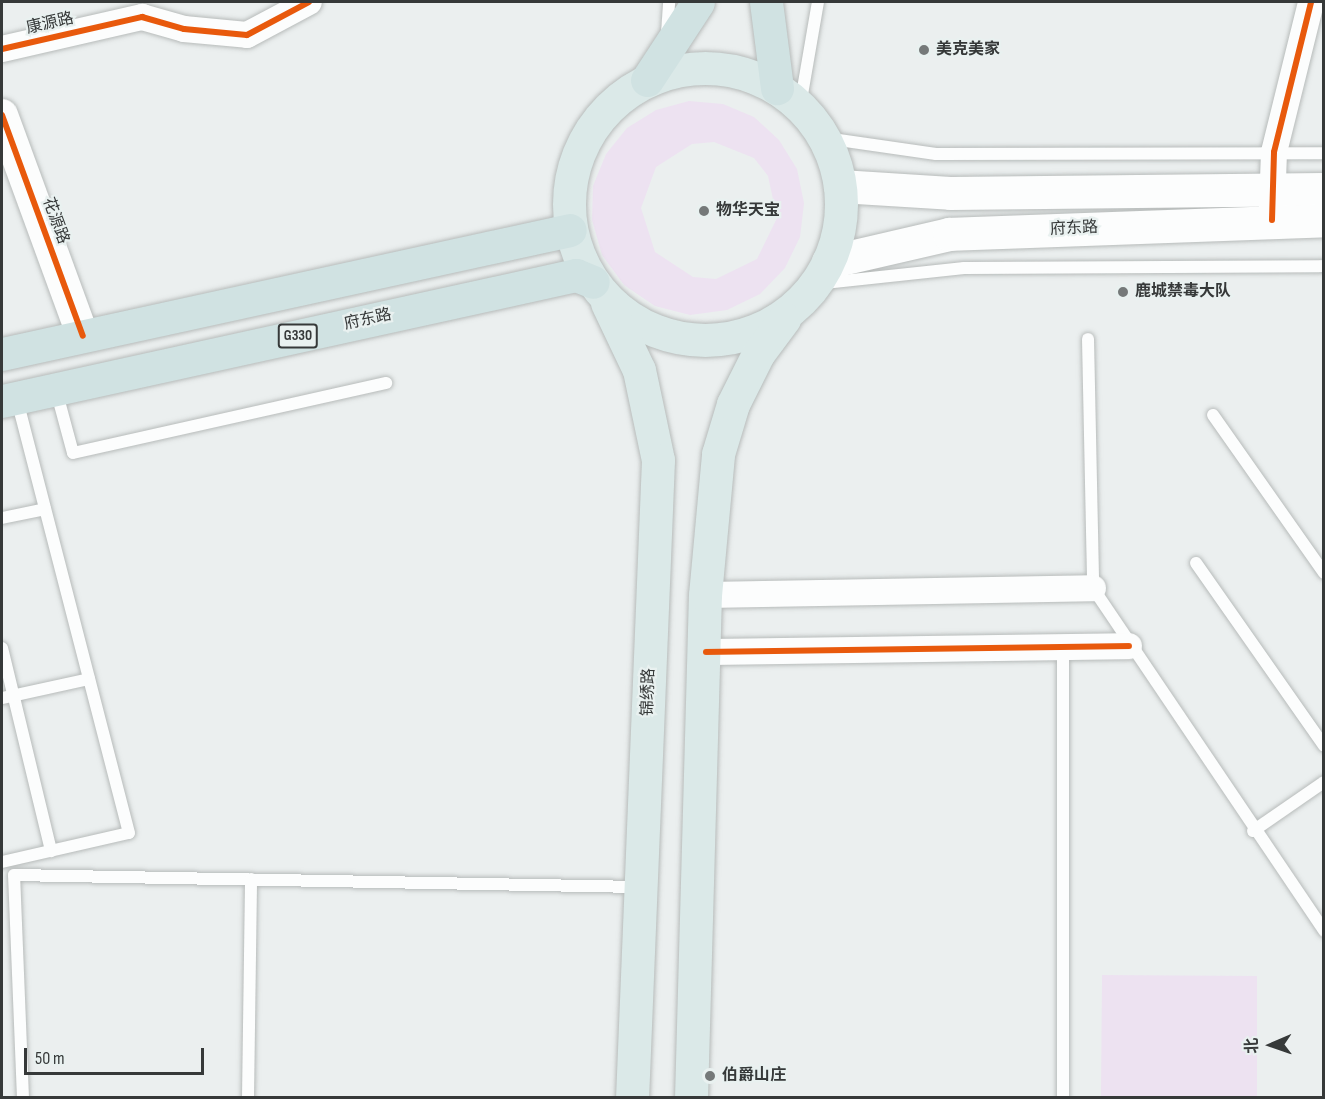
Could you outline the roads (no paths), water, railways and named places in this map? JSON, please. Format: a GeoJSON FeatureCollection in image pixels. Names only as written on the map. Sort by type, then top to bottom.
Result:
{"type":"FeatureCollection","features":[{"type":"Feature","properties":{"kind":"highway"},"geometry":{"type":"LineString","coordinates":[[647,80],[698,2]]}},
{"type":"Feature","properties":{"kind":"highway"},"geometry":{"type":"LineString","coordinates":[[766,2],[789,97]]}},
{"type":"Feature","properties":{"kind":"highway"},"geometry":{"type":"LineString","coordinates":[[2,354],[570,230]]}},
{"type":"Feature","properties":{"kind":"highway","name":"府东路"},"geometry":{"type":"LineString","coordinates":[[9,399],[576,275],[598,289]]}},
{"type":"Feature","properties":{"kind":"main road"},"geometry":{"type":"LineString","coordinates":[[570,230],[571,176],[585,138],[619,98],[647,80],[712,67],[789,97],[825,138],[840,186],[841,214],[822,273],[788,313],[743,384],[718,454],[705,595],[706,652],[691,1098]]}},
{"type":"Feature","properties":{"kind":"main road","name":"府东路"},"geometry":{"type":"LineString","coordinates":[[840,186],[950,193],[1272,204],[1323,220]]}},
{"type":"Feature","properties":{"kind":"main road","name":"府东路"},"geometry":{"type":"LineString","coordinates":[[822,273],[949,234],[1272,204],[1323,189]]}},
{"type":"Feature","properties":{"kind":"main road","name":"锦绣路"},"geometry":{"type":"LineString","coordinates":[[570,230],[639,370],[658,460],[632,1098]]}},
{"type":"Feature","properties":{"kind":"main road"},"geometry":{"type":"LineString","coordinates":[[598,289],[653,331],[691,340],[759,330],[788,313]]}},
{"type":"Feature","properties":{"kind":"street","name":"康源路"},"geometry":{"type":"LineString","coordinates":[[2,49],[142,17],[184,29],[247,35],[309,2]]}},
{"type":"Feature","properties":{"kind":"street"},"geometry":{"type":"LineString","coordinates":[[1272,204],[1274,152],[1311,2]]}},
{"type":"Feature","properties":{"kind":"street","name":"花源路"},"geometry":{"type":"LineString","coordinates":[[2,114],[83,336]]}},
{"type":"Feature","properties":{"kind":"street"},"geometry":{"type":"LineString","coordinates":[[705,595],[1093,588]]}},
{"type":"Feature","properties":{"kind":"street"},"geometry":{"type":"LineString","coordinates":[[706,652],[1129,646]]}},
{"type":"Feature","properties":{"kind":"lane"},"geometry":{"type":"LineString","coordinates":[[667,49],[669,2]]}},
{"type":"Feature","properties":{"kind":"lane"},"geometry":{"type":"LineString","coordinates":[[789,97],[818,2]]}},
{"type":"Feature","properties":{"kind":"lane"},"geometry":{"type":"LineString","coordinates":[[825,138],[936,154],[1323,153]]}},
{"type":"Feature","properties":{"kind":"lane"},"geometry":{"type":"LineString","coordinates":[[822,273],[964,268],[1323,266]]}},
{"type":"Feature","properties":{"kind":"lane"},"geometry":{"type":"LineString","coordinates":[[1088,339],[1093,588],[1129,646],[1253,831],[1323,931]]}},
{"type":"Feature","properties":{"kind":"lane"},"geometry":{"type":"LineString","coordinates":[[56,388],[73,453],[386,383]]}},
{"type":"Feature","properties":{"kind":"lane"},"geometry":{"type":"LineString","coordinates":[[2,862],[129,833],[45,509],[9,399]]}},
{"type":"Feature","properties":{"kind":"lane"},"geometry":{"type":"LineString","coordinates":[[1213,415],[1323,573]]}},
{"type":"Feature","properties":{"kind":"lane"},"geometry":{"type":"LineString","coordinates":[[2,518],[45,509]]}},
{"type":"Feature","properties":{"kind":"lane"},"geometry":{"type":"LineString","coordinates":[[1196,563],[1323,746]]}},
{"type":"Feature","properties":{"kind":"lane"},"geometry":{"type":"LineString","coordinates":[[1063,647],[1063,1098]]}},
{"type":"Feature","properties":{"kind":"lane"},"geometry":{"type":"LineString","coordinates":[[2,648],[7,697],[51,851]]}},
{"type":"Feature","properties":{"kind":"lane"},"geometry":{"type":"LineString","coordinates":[[7,697],[89,679]]}},
{"type":"Feature","properties":{"kind":"lane"},"geometry":{"type":"LineString","coordinates":[[1253,831],[1323,782]]}},
{"type":"Feature","properties":{"kind":"lane"},"geometry":{"type":"LineString","coordinates":[[23,1098],[14,875],[639,887]]}},
{"type":"Feature","properties":{"kind":"lane"},"geometry":{"type":"LineString","coordinates":[[248,1098],[251,879]]}},
{"type":"Feature","properties":{"kind":"place","name":"美克美家"},"geometry":{"type":"Point","coordinates":[924,50]}},
{"type":"Feature","properties":{"kind":"place","name":"物华天宝"},"geometry":{"type":"Point","coordinates":[704,211]}},
{"type":"Feature","properties":{"kind":"place","name":"鹿城禁毒大队"},"geometry":{"type":"Point","coordinates":[1123,292]}},
{"type":"Feature","properties":{"kind":"place","name":"伯爵山庄"},"geometry":{"type":"Point","coordinates":[710,1076]}}]}
